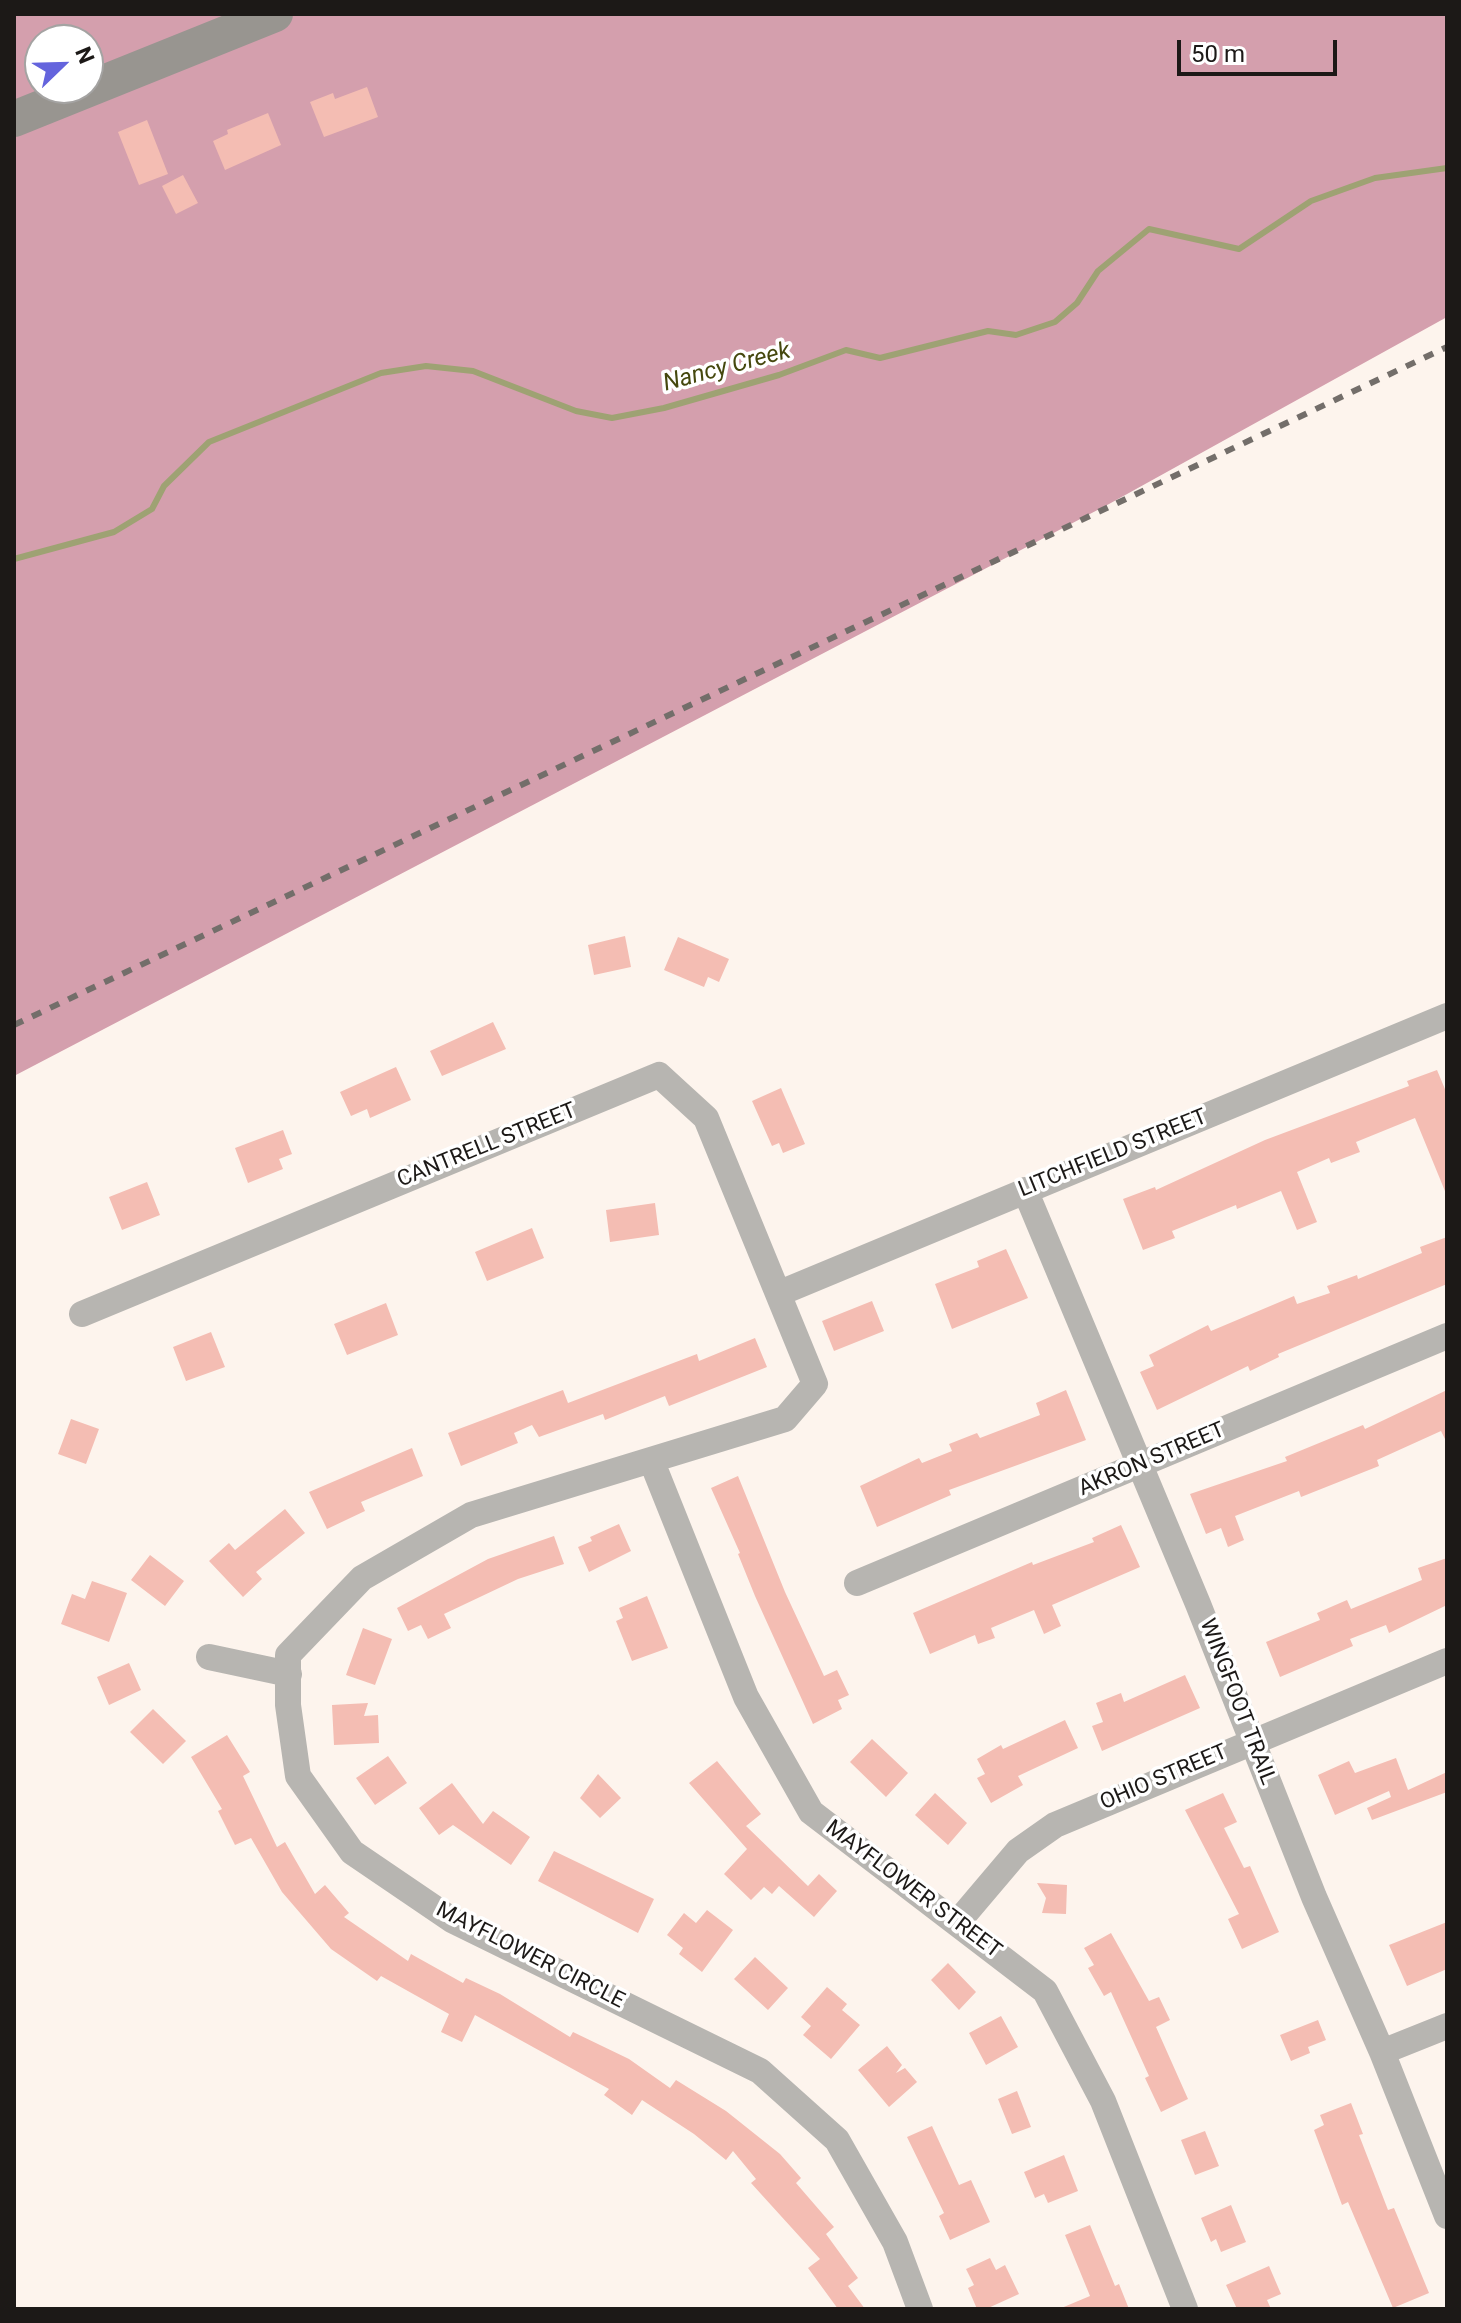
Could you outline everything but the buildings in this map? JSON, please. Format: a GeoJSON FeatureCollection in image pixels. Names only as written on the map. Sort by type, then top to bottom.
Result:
{"type":"FeatureCollection","features":[{"type":"Feature","properties":{"kind":"main road"},"geometry":{"type":"LineString","coordinates":[[14,119],[275,14]]}},
{"type":"Feature","properties":{"kind":"street","name":"LITCHFIELD STREET"},"geometry":{"type":"LineString","coordinates":[[780,1293],[1447,1016]]}},
{"type":"Feature","properties":{"kind":"street","name":"CANTRELL STREET"},"geometry":{"type":"LineString","coordinates":[[82,1314],[659,1075],[706,1118],[780,1293]]}},
{"type":"Feature","properties":{"kind":"street","name":"WINGFOOT TRAIL"},"geometry":{"type":"LineString","coordinates":[[1025,1190],[1141,1465],[1447,2216]]}},
{"type":"Feature","properties":{"kind":"street","name":"MAYFLOWER CIRCLE"},"geometry":{"type":"LineString","coordinates":[[780,1293],[815,1384],[785,1419],[471,1515],[362,1578],[288,1655],[288,1705],[298,1776],[352,1852],[452,1920],[760,2071],[837,2140],[895,2242],[920,2309]]}},
{"type":"Feature","properties":{"kind":"street","name":"AKRON STREET"},"geometry":{"type":"LineString","coordinates":[[857,1583],[1447,1336]]}},
{"type":"Feature","properties":{"kind":"street","name":"MAYFLOWER STREET"},"geometry":{"type":"LineString","coordinates":[[652,1462],[746,1697],[811,1812],[1045,1991],[1103,2101],[1185,2309]]}},
{"type":"Feature","properties":{"kind":"street"},"geometry":{"type":"LineString","coordinates":[[209,1657],[289,1674]]}},
{"type":"Feature","properties":{"kind":"street","name":"OHIO STREET"},"geometry":{"type":"LineString","coordinates":[[957,1923],[997,1873],[1039,1834],[1114,1799],[1447,1661]]}},
{"type":"Feature","properties":{"kind":"street"},"geometry":{"type":"LineString","coordinates":[[1382,2052],[1447,2026]]}},
{"type":"Feature","properties":{"kind":"shaded area"},"geometry":{"type":"Polygon","coordinates":[[[14,14],[1447,14],[1447,317],[1109,504],[14,1076],[14,14]]]}},
{"type":"Feature","properties":{"kind":"waterway","name":"Nancy Creek"},"geometry":{"type":"LineString","coordinates":[[14,559],[114,532],[152,509],[164,486],[209,442],[381,373],[426,366],[473,371],[576,411],[612,418],[664,408],[779,375],[846,350],[880,358],[988,331],[1016,335],[1055,322],[1077,303],[1098,271],[1149,229],[1239,249],[1311,201],[1375,178],[1447,168]]}},
{"type":"Feature","properties":{"kind":"railway"},"geometry":{"type":"LineString","coordinates":[[14,1025],[1447,347]]}}]}
